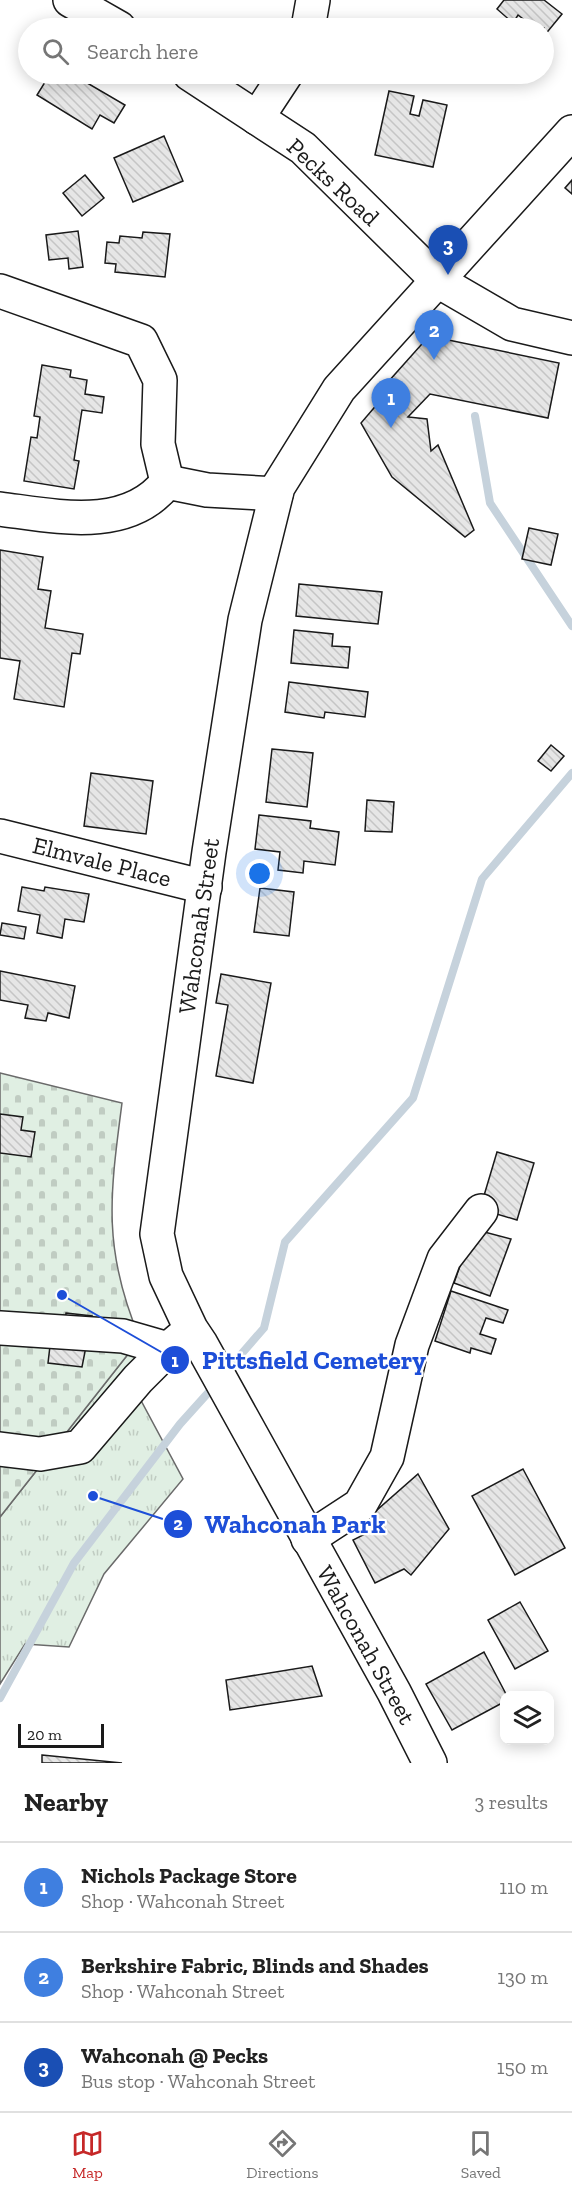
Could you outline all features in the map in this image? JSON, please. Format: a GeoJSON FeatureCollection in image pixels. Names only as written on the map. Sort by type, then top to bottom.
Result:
{"type":"FeatureCollection","features":[{"type":"Feature","properties":{"kind":"street"},"geometry":{"type":"LineString","coordinates":[[70,0],[102,18]]}},
{"type":"Feature","properties":{"kind":"street"},"geometry":{"type":"LineString","coordinates":[[310,18],[313,0]]}},
{"type":"Feature","properties":{"kind":"street","name":"Pecks Road"},"geometry":{"type":"LineString","coordinates":[[205,84],[303,148],[438,281],[512,324],[572,338]]}},
{"type":"Feature","properties":{"kind":"street"},"geometry":{"type":"LineString","coordinates":[[257,118],[279,84]]}},
{"type":"Feature","properties":{"kind":"street","name":"Wahconah Street"},"geometry":{"type":"LineString","coordinates":[[430,1763],[394,1692],[249,1432],[187,1340],[166,1276],[158,1234],[204,887],[245,620],[278,487],[339,389],[572,132]]}},
{"type":"Feature","properties":{"kind":"street"},"geometry":{"type":"LineString","coordinates":[[0,291],[141,340],[160,380],[158,444],[167,482]]}},
{"type":"Feature","properties":{"kind":"street"},"geometry":{"type":"LineString","coordinates":[[167,482],[207,490],[276,494]]}},
{"type":"Feature","properties":{"kind":"street"},"geometry":{"type":"LineString","coordinates":[[0,509],[81,518],[124,513],[158,494],[167,482]]}},
{"type":"Feature","properties":{"kind":"street","name":"Elmvale Place"},"geometry":{"type":"LineString","coordinates":[[0,836],[204,887]]}},
{"type":"Feature","properties":{"kind":"street"},"geometry":{"type":"LineString","coordinates":[[308,1539],[360,1505],[387,1457],[412,1345],[444,1259],[481,1211]]}},
{"type":"Feature","properties":{"kind":"street"},"geometry":{"type":"LineString","coordinates":[[0,1328],[187,1340]]}},
{"type":"Feature","properties":{"kind":"street"},"geometry":{"type":"LineString","coordinates":[[0,1449],[40,1455],[80,1447],[138,1379],[187,1340]]}},
{"type":"Feature","properties":{"kind":"green space"},"geometry":{"type":"Polygon","coordinates":[[[0,1073],[122,1103],[112,1194],[114,1249],[119,1277],[140,1339],[0,1517],[0,1073]]]}},
{"type":"Feature","properties":{"kind":"green space"},"geometry":{"type":"Polygon","coordinates":[[[140,1339],[162,1379],[137,1393],[183,1479],[104,1574],[69,1647],[25,1644],[0,1684],[0,1517],[140,1339]]]}},
{"type":"Feature","properties":{"kind":"building"},"geometry":{"type":"Polygon","coordinates":[[[504,0],[544,0],[562,14],[554,24],[554,18],[522,18],[518,15],[516,18],[507,18],[497,9],[504,0]]]}},
{"type":"Feature","properties":{"kind":"building"},"geometry":{"type":"Polygon","coordinates":[[[44,84],[89,84],[125,105],[114,123],[100,115],[92,129],[37,95],[44,84]]]}},
{"type":"Feature","properties":{"kind":"building"},"geometry":{"type":"Polygon","coordinates":[[[389,91],[414,96],[410,114],[419,116],[423,100],[447,105],[433,167],[375,155],[389,91]]]}},
{"type":"Feature","properties":{"kind":"building"},"geometry":{"type":"Polygon","coordinates":[[[164,136],[183,181],[133,202],[114,158],[164,136]]]}},
{"type":"Feature","properties":{"kind":"building"},"geometry":{"type":"Polygon","coordinates":[[[85,175],[104,198],[82,216],[63,193],[85,175]]]}},
{"type":"Feature","properties":{"kind":"building"},"geometry":{"type":"Polygon","coordinates":[[[572,180],[572,194],[565,188],[572,180]]]}},
{"type":"Feature","properties":{"kind":"building"},"geometry":{"type":"Polygon","coordinates":[[[78,231],[83,267],[69,269],[68,258],[49,260],[46,235],[78,231]]]}},
{"type":"Feature","properties":{"kind":"building"},"geometry":{"type":"Polygon","coordinates":[[[143,232],[170,234],[165,277],[115,272],[116,264],[105,263],[107,242],[119,243],[120,236],[142,238],[143,232]]]}},
{"type":"Feature","properties":{"kind":"building"},"geometry":{"type":"Polygon","coordinates":[[[429,336],[559,363],[548,418],[430,394],[408,417],[427,419],[431,451],[438,445],[474,530],[465,537],[392,477],[361,423],[385,395],[380,391],[429,336]]]}},
{"type":"Feature","properties":{"kind":"building"},"geometry":{"type":"Polygon","coordinates":[[[42,365],[71,370],[70,377],[87,380],[85,394],[104,397],[102,413],[82,410],[74,460],[79,461],[74,489],[24,481],[31,437],[37,438],[40,417],[34,416],[42,365]]]}},
{"type":"Feature","properties":{"kind":"building"},"geometry":{"type":"Polygon","coordinates":[[[529,528],[558,534],[551,565],[522,559],[529,528]]]}},
{"type":"Feature","properties":{"kind":"building"},"geometry":{"type":"Polygon","coordinates":[[[0,550],[43,557],[38,589],[51,591],[45,628],[83,634],[80,654],[72,653],[64,707],[14,699],[20,661],[0,658],[0,550]]]}},
{"type":"Feature","properties":{"kind":"building"},"geometry":{"type":"Polygon","coordinates":[[[299,584],[382,592],[378,624],[296,616],[299,584]]]}},
{"type":"Feature","properties":{"kind":"building"},"geometry":{"type":"Polygon","coordinates":[[[294,630],[333,634],[332,646],[350,647],[348,668],[291,663],[294,630]]]}},
{"type":"Feature","properties":{"kind":"building"},"geometry":{"type":"Polygon","coordinates":[[[289,682],[368,692],[365,717],[325,712],[324,718],[285,712],[289,682]]]}},
{"type":"Feature","properties":{"kind":"building"},"geometry":{"type":"Polygon","coordinates":[[[551,745],[564,756],[551,771],[538,761],[551,745]]]}},
{"type":"Feature","properties":{"kind":"building"},"geometry":{"type":"Polygon","coordinates":[[[272,749],[313,753],[307,807],[266,802],[272,749]]]}},
{"type":"Feature","properties":{"kind":"building"},"geometry":{"type":"Polygon","coordinates":[[[91,773],[153,781],[146,834],[84,826],[91,773]]]}},
{"type":"Feature","properties":{"kind":"building"},"geometry":{"type":"Polygon","coordinates":[[[367,800],[394,802],[392,832],[365,831],[367,800]]]}},
{"type":"Feature","properties":{"kind":"building"},"geometry":{"type":"Polygon","coordinates":[[[259,815],[311,821],[310,828],[339,832],[335,865],[304,861],[303,873],[278,870],[280,852],[255,849],[259,815]]]}},
{"type":"Feature","properties":{"kind":"building"},"geometry":{"type":"Polygon","coordinates":[[[22,887],[44,891],[45,887],[89,894],[84,922],[65,919],[62,938],[37,933],[40,915],[18,911],[22,887]]]}},
{"type":"Feature","properties":{"kind":"building"},"geometry":{"type":"Polygon","coordinates":[[[260,888],[294,892],[289,936],[254,932],[260,888]]]}},
{"type":"Feature","properties":{"kind":"building"},"geometry":{"type":"Polygon","coordinates":[[[2,923],[26,927],[24,939],[0,935],[2,923]]]}},
{"type":"Feature","properties":{"kind":"building"},"geometry":{"type":"Polygon","coordinates":[[[0,971],[75,986],[69,1018],[48,1013],[46,1021],[25,1018],[28,1005],[0,1000],[0,971]]]}},
{"type":"Feature","properties":{"kind":"building"},"geometry":{"type":"Polygon","coordinates":[[[221,974],[271,983],[253,1083],[216,1076],[228,1005],[216,1003],[221,974]]]}},
{"type":"Feature","properties":{"kind":"building"},"geometry":{"type":"Polygon","coordinates":[[[0,1114],[23,1117],[21,1130],[35,1132],[31,1157],[0,1153],[0,1114]]]}},
{"type":"Feature","properties":{"kind":"building"},"geometry":{"type":"Polygon","coordinates":[[[497,1152],[534,1163],[517,1220],[480,1209],[497,1152]]]}},
{"type":"Feature","properties":{"kind":"building"},"geometry":{"type":"Polygon","coordinates":[[[473,1229],[511,1239],[490,1296],[454,1283],[473,1229]]]}},
{"type":"Feature","properties":{"kind":"building"},"geometry":{"type":"Polygon","coordinates":[[[451,1291],[508,1310],[503,1323],[486,1318],[480,1334],[496,1339],[491,1354],[471,1348],[470,1353],[435,1341],[451,1291]]]}},
{"type":"Feature","properties":{"kind":"building"},"geometry":{"type":"Polygon","coordinates":[[[66,1313],[92,1316],[82,1367],[48,1363],[50,1346],[62,1347],[66,1313]]]}},
{"type":"Feature","properties":{"kind":"building"},"geometry":{"type":"Polygon","coordinates":[[[523,1469],[565,1548],[515,1575],[472,1496],[523,1469]]]}},
{"type":"Feature","properties":{"kind":"building"},"geometry":{"type":"Polygon","coordinates":[[[418,1474],[449,1529],[411,1575],[404,1569],[375,1583],[353,1540],[375,1529],[368,1518],[418,1474]]]}},
{"type":"Feature","properties":{"kind":"building"},"geometry":{"type":"Polygon","coordinates":[[[520,1602],[548,1651],[515,1669],[488,1620],[520,1602]]]}},
{"type":"Feature","properties":{"kind":"building"},"geometry":{"type":"Polygon","coordinates":[[[484,1652],[504,1691],[500,1691],[500,1704],[452,1730],[426,1684],[484,1652]]]}},
{"type":"Feature","properties":{"kind":"building"},"geometry":{"type":"Polygon","coordinates":[[[312,1666],[322,1696],[230,1710],[226,1680],[312,1666]]]}},
{"type":"Feature","properties":{"kind":"building"},"geometry":{"type":"Polygon","coordinates":[[[42,1755],[122,1763],[42,1763],[42,1755]]]}},
{"type":"Feature","properties":{"kind":"waterway"},"geometry":{"type":"LineString","coordinates":[[475,416],[490,503],[572,626]]}},
{"type":"Feature","properties":{"kind":"waterway"},"geometry":{"type":"LineString","coordinates":[[224,1374],[264,1328],[285,1242],[413,1098],[482,879],[572,773]]}},
{"type":"Feature","properties":{"kind":"waterway"},"geometry":{"type":"LineString","coordinates":[[0,1698],[74,1563],[180,1424],[216,1384]]}},
{"type":"Feature","properties":{"kind":"place","name":"Wahconah @ Pecks"},"geometry":{"type":"Point","coordinates":[448,275]}},
{"type":"Feature","properties":{"kind":"place","name":"Berkshire Fabric, Blinds and Shades"},"geometry":{"type":"Point","coordinates":[434,360]}},
{"type":"Feature","properties":{"kind":"place","name":"Nichols Package Store"},"geometry":{"type":"Point","coordinates":[391,428]}},
{"type":"Feature","properties":{"kind":"place","name":"Pittsfield Cemetery"},"geometry":{"type":"Point","coordinates":[62,1295]}},
{"type":"Feature","properties":{"kind":"place","name":"Wahconah Park"},"geometry":{"type":"Point","coordinates":[93,1496]}}]}
